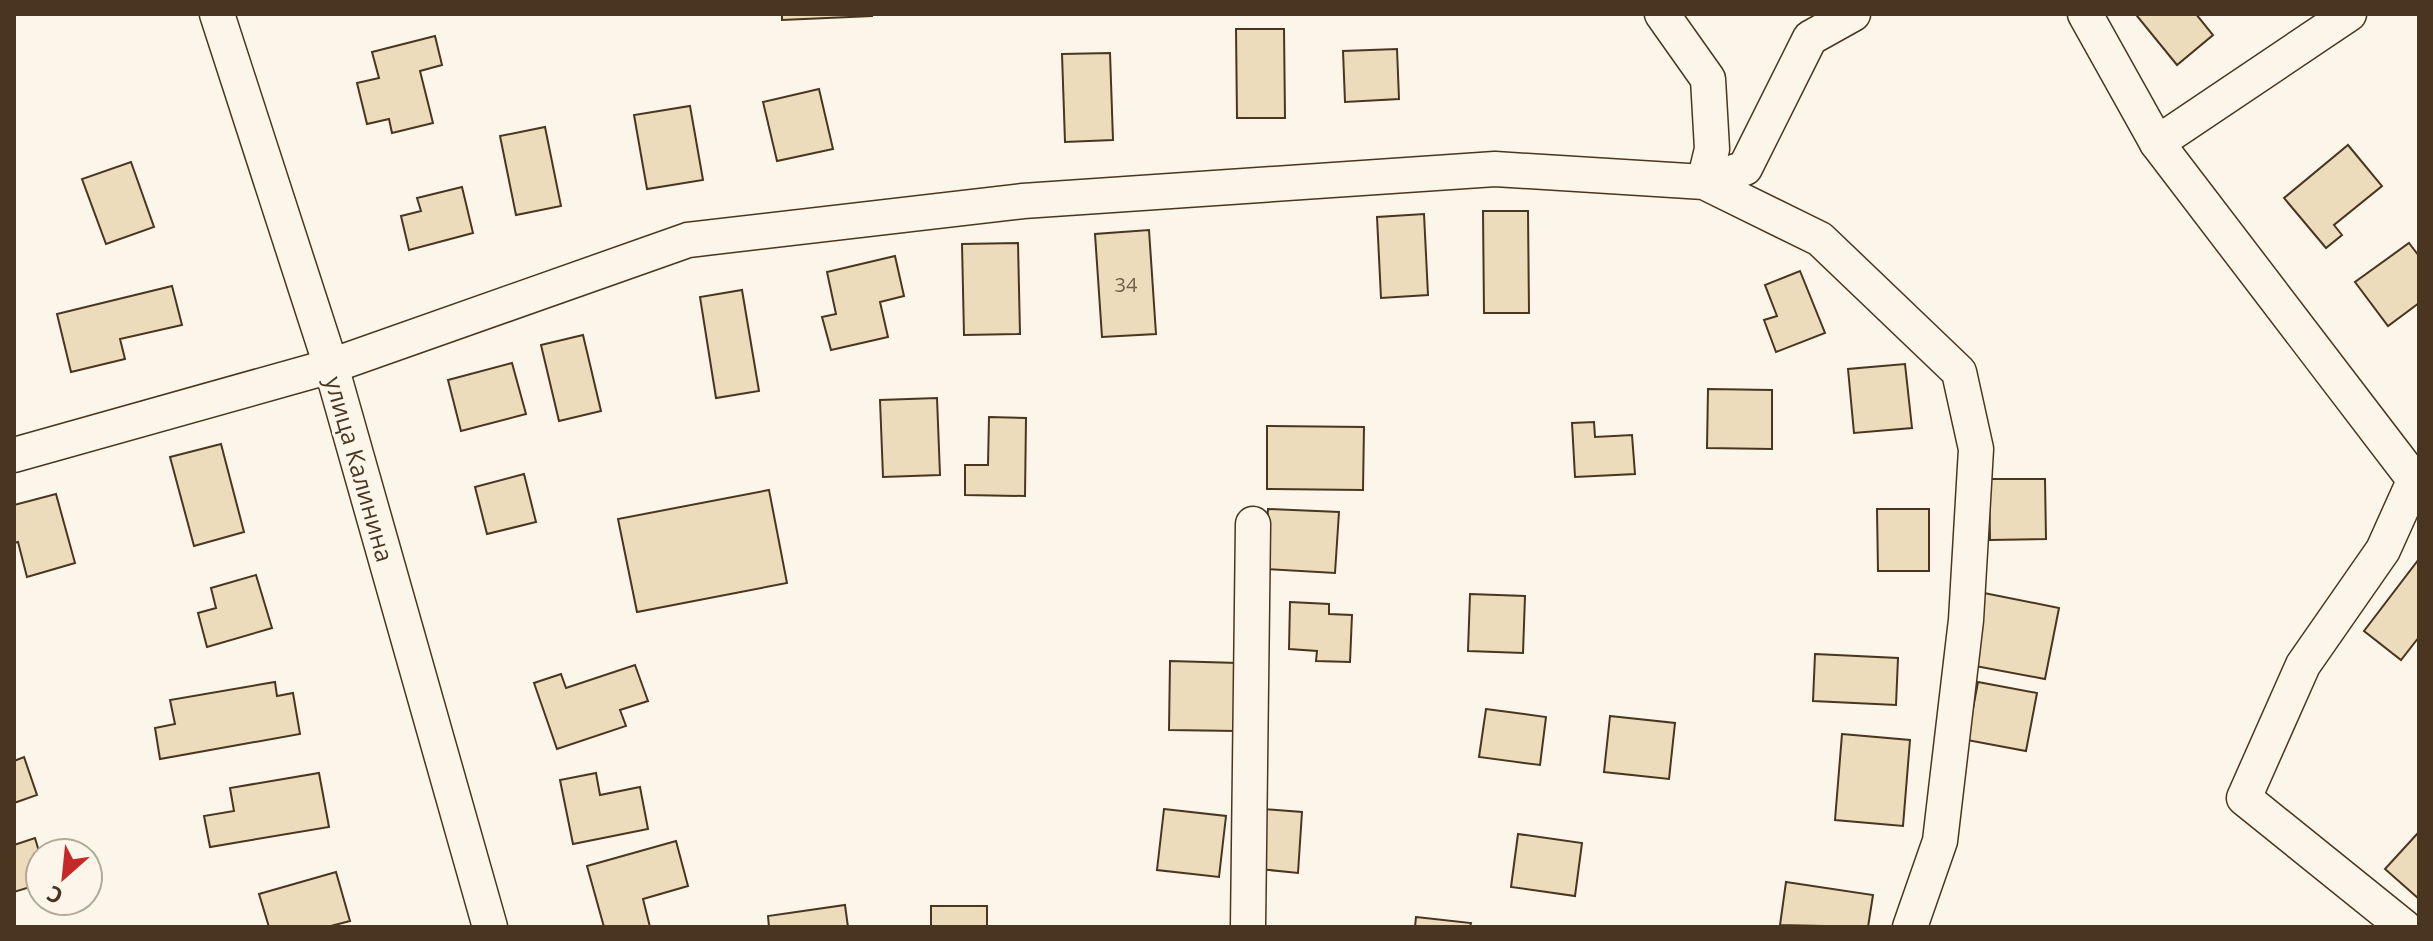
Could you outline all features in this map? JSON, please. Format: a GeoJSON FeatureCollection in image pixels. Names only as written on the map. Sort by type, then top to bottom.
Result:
{"type":"FeatureCollection","features":[{"type":"Feature","properties":{"kind":"street","name":"улица Калинина"},"geometry":{"type":"LineString","coordinates":[[217,14],[331,366],[490,927]]}},
{"type":"Feature","properties":{"kind":"street"},"geometry":{"type":"LineString","coordinates":[[1662,14],[1708,79],[1712,149],[1704,182]]}},
{"type":"Feature","properties":{"kind":"street"},"geometry":{"type":"LineString","coordinates":[[14,455],[331,366],[688,240],[1023,201],[1495,169],[1704,182],[1745,168],[1810,38],[1853,14]]}},
{"type":"Feature","properties":{"kind":"street"},"geometry":{"type":"LineString","coordinates":[[2085,14],[2157,143],[2417,484],[2383,550],[2303,665],[2244,798],[2404,927]]}},
{"type":"Feature","properties":{"kind":"street"},"geometry":{"type":"LineString","coordinates":[[2157,143],[2349,14]]}},
{"type":"Feature","properties":{"kind":"street"},"geometry":{"type":"LineString","coordinates":[[1704,182],[1820,239],[1959,372],[1976,449],[1966,620],[1940,841],[1910,927]]}},
{"type":"Feature","properties":{"kind":"street"},"geometry":{"type":"LineString","coordinates":[[1248,927],[1253,524]]}},
{"type":"Feature","properties":{"kind":"building"},"geometry":{"type":"Polygon","coordinates":[[[782,14],[872,14],[872,16],[782,20],[782,14]]]}},
{"type":"Feature","properties":{"kind":"building"},"geometry":{"type":"Polygon","coordinates":[[[2196,14],[2213,35],[2177,65],[2137,16],[2196,14]]]}},
{"type":"Feature","properties":{"kind":"building"},"geometry":{"type":"Polygon","coordinates":[[[1236,29],[1284,29],[1285,118],[1237,118],[1236,29]]]}},
{"type":"Feature","properties":{"kind":"building"},"geometry":{"type":"Polygon","coordinates":[[[435,36],[442,65],[420,71],[433,123],[392,133],[389,119],[367,124],[357,83],[379,78],[372,52],[435,36]]]}},
{"type":"Feature","properties":{"kind":"building"},"geometry":{"type":"Polygon","coordinates":[[[1397,49],[1399,99],[1345,102],[1343,51],[1397,49]]]}},
{"type":"Feature","properties":{"kind":"building"},"geometry":{"type":"Polygon","coordinates":[[[1110,53],[1113,140],[1065,142],[1062,54],[1110,53]]]}},
{"type":"Feature","properties":{"kind":"building"},"geometry":{"type":"Polygon","coordinates":[[[819,89],[833,149],[777,161],[763,102],[819,89]]]}},
{"type":"Feature","properties":{"kind":"building"},"geometry":{"type":"Polygon","coordinates":[[[690,106],[703,180],[647,189],[634,115],[690,106]]]}},
{"type":"Feature","properties":{"kind":"building"},"geometry":{"type":"Polygon","coordinates":[[[545,127],[561,206],[516,215],[500,136],[545,127]]]}},
{"type":"Feature","properties":{"kind":"building"},"geometry":{"type":"Polygon","coordinates":[[[2348,145],[2382,186],[2334,225],[2342,235],[2326,248],[2284,198],[2348,145]]]}},
{"type":"Feature","properties":{"kind":"building"},"geometry":{"type":"Polygon","coordinates":[[[131,162],[154,227],[106,244],[82,179],[131,162]]]}},
{"type":"Feature","properties":{"kind":"building"},"geometry":{"type":"Polygon","coordinates":[[[462,187],[473,233],[409,250],[401,216],[421,211],[417,198],[462,187]]]}},
{"type":"Feature","properties":{"kind":"building"},"geometry":{"type":"Polygon","coordinates":[[[1483,211],[1528,211],[1529,313],[1484,313],[1483,211]]]}},
{"type":"Feature","properties":{"kind":"building"},"geometry":{"type":"Polygon","coordinates":[[[1424,214],[1428,295],[1381,298],[1377,217],[1424,214]]]}},
{"type":"Feature","properties":{"kind":"building"},"geometry":{"type":"Polygon","coordinates":[[[1149,230],[1156,334],[1102,337],[1095,234],[1149,230]]]}},
{"type":"Feature","properties":{"kind":"building"},"geometry":{"type":"Polygon","coordinates":[[[1018,243],[1020,334],[964,335],[962,244],[1018,243]]]}},
{"type":"Feature","properties":{"kind":"building"},"geometry":{"type":"Polygon","coordinates":[[[2409,243],[2419,256],[2419,303],[2388,326],[2355,282],[2409,243]]]}},
{"type":"Feature","properties":{"kind":"building"},"geometry":{"type":"Polygon","coordinates":[[[895,256],[904,296],[880,302],[888,337],[831,350],[822,317],[836,314],[827,272],[895,256]]]}},
{"type":"Feature","properties":{"kind":"building"},"geometry":{"type":"Polygon","coordinates":[[[1800,271],[1825,333],[1776,352],[1764,320],[1777,316],[1765,285],[1800,271]]]}},
{"type":"Feature","properties":{"kind":"building"},"geometry":{"type":"Polygon","coordinates":[[[172,286],[182,325],[120,339],[125,359],[71,372],[57,314],[172,286]]]}},
{"type":"Feature","properties":{"kind":"building"},"geometry":{"type":"Polygon","coordinates":[[[742,290],[759,391],[716,398],[700,297],[742,290]]]}},
{"type":"Feature","properties":{"kind":"building"},"geometry":{"type":"Polygon","coordinates":[[[583,335],[601,411],[559,421],[541,345],[583,335]]]}},
{"type":"Feature","properties":{"kind":"building"},"geometry":{"type":"Polygon","coordinates":[[[512,363],[526,414],[461,431],[448,380],[512,363]]]}},
{"type":"Feature","properties":{"kind":"building"},"geometry":{"type":"Polygon","coordinates":[[[1905,364],[1912,428],[1854,433],[1848,369],[1905,364]]]}},
{"type":"Feature","properties":{"kind":"building"},"geometry":{"type":"Polygon","coordinates":[[[1708,389],[1772,390],[1772,449],[1707,448],[1708,389]]]}},
{"type":"Feature","properties":{"kind":"building"},"geometry":{"type":"Polygon","coordinates":[[[937,398],[940,475],[883,477],[880,400],[937,398]]]}},
{"type":"Feature","properties":{"kind":"building"},"geometry":{"type":"Polygon","coordinates":[[[989,417],[1026,418],[1025,496],[965,495],[965,465],[988,465],[989,417]]]}},
{"type":"Feature","properties":{"kind":"building"},"geometry":{"type":"Polygon","coordinates":[[[1594,422],[1595,437],[1632,435],[1635,474],[1575,477],[1572,423],[1594,422]]]}},
{"type":"Feature","properties":{"kind":"building"},"geometry":{"type":"Polygon","coordinates":[[[1267,426],[1364,427],[1363,490],[1267,489],[1267,426]]]}},
{"type":"Feature","properties":{"kind":"building"},"geometry":{"type":"Polygon","coordinates":[[[221,444],[244,532],[194,546],[170,457],[221,444]]]}},
{"type":"Feature","properties":{"kind":"building"},"geometry":{"type":"Polygon","coordinates":[[[524,474],[536,522],[487,534],[475,487],[524,474]]]}},
{"type":"Feature","properties":{"kind":"building"},"geometry":{"type":"Polygon","coordinates":[[[1989,479],[2045,479],[2046,539],[1990,540],[1989,479]]]}},
{"type":"Feature","properties":{"kind":"building"},"geometry":{"type":"Polygon","coordinates":[[[769,490],[787,583],[637,612],[618,519],[769,490]]]}},
{"type":"Feature","properties":{"kind":"building"},"geometry":{"type":"Polygon","coordinates":[[[56,494],[75,563],[27,577],[18,542],[14,543],[14,505],[56,494]]]}},
{"type":"Feature","properties":{"kind":"building"},"geometry":{"type":"Polygon","coordinates":[[[1268,509],[1339,512],[1335,573],[1265,569],[1268,509]]]}},
{"type":"Feature","properties":{"kind":"building"},"geometry":{"type":"Polygon","coordinates":[[[1877,509],[1929,509],[1929,571],[1878,571],[1877,509]]]}},
{"type":"Feature","properties":{"kind":"building"},"geometry":{"type":"Polygon","coordinates":[[[2419,559],[2419,637],[2401,660],[2364,631],[2419,559]]]}},
{"type":"Feature","properties":{"kind":"building"},"geometry":{"type":"Polygon","coordinates":[[[256,575],[272,628],[207,647],[198,613],[216,608],[211,588],[256,575]]]}},
{"type":"Feature","properties":{"kind":"building"},"geometry":{"type":"Polygon","coordinates":[[[1984,593],[2059,608],[2045,679],[1970,665],[1984,593]]]}},
{"type":"Feature","properties":{"kind":"building"},"geometry":{"type":"Polygon","coordinates":[[[1470,594],[1525,596],[1523,653],[1468,651],[1470,594]]]}},
{"type":"Feature","properties":{"kind":"building"},"geometry":{"type":"Polygon","coordinates":[[[1290,602],[1329,604],[1329,614],[1352,615],[1350,662],[1316,661],[1317,651],[1289,649],[1290,602]]]}},
{"type":"Feature","properties":{"kind":"building"},"geometry":{"type":"Polygon","coordinates":[[[1815,654],[1898,658],[1896,705],[1813,701],[1815,654]]]}},
{"type":"Feature","properties":{"kind":"building"},"geometry":{"type":"Polygon","coordinates":[[[1170,661],[1238,663],[1237,731],[1169,730],[1170,661]]]}},
{"type":"Feature","properties":{"kind":"building"},"geometry":{"type":"Polygon","coordinates":[[[635,665],[648,701],[620,710],[626,726],[557,749],[534,683],[561,674],[566,688],[635,665]]]}},
{"type":"Feature","properties":{"kind":"building"},"geometry":{"type":"Polygon","coordinates":[[[275,682],[277,696],[293,693],[300,734],[160,759],[155,728],[175,724],[170,700],[275,682]]]}},
{"type":"Feature","properties":{"kind":"building"},"geometry":{"type":"Polygon","coordinates":[[[1978,682],[2037,693],[2026,751],[1967,740],[1978,682]]]}},
{"type":"Feature","properties":{"kind":"building"},"geometry":{"type":"Polygon","coordinates":[[[1486,709],[1546,717],[1540,765],[1479,757],[1486,709]]]}},
{"type":"Feature","properties":{"kind":"building"},"geometry":{"type":"Polygon","coordinates":[[[1610,716],[1675,723],[1669,779],[1604,772],[1610,716]]]}},
{"type":"Feature","properties":{"kind":"building"},"geometry":{"type":"Polygon","coordinates":[[[1842,734],[1910,740],[1903,826],[1835,820],[1842,734]]]}},
{"type":"Feature","properties":{"kind":"building"},"geometry":{"type":"Polygon","coordinates":[[[24,757],[37,795],[14,803],[14,761],[24,757]]]}},
{"type":"Feature","properties":{"kind":"building"},"geometry":{"type":"Polygon","coordinates":[[[319,773],[329,827],[210,847],[204,816],[234,811],[230,788],[319,773]]]}},
{"type":"Feature","properties":{"kind":"building"},"geometry":{"type":"Polygon","coordinates":[[[596,773],[600,795],[640,787],[648,829],[573,844],[560,780],[596,773]]]}},
{"type":"Feature","properties":{"kind":"building"},"geometry":{"type":"Polygon","coordinates":[[[1164,809],[1226,816],[1219,877],[1157,870],[1164,809]]]}},
{"type":"Feature","properties":{"kind":"building"},"geometry":{"type":"Polygon","coordinates":[[[1264,809],[1302,812],[1298,873],[1259,869],[1264,809]]]}},
{"type":"Feature","properties":{"kind":"building"},"geometry":{"type":"Polygon","coordinates":[[[1518,834],[1582,843],[1575,896],[1511,887],[1518,834]]]}},
{"type":"Feature","properties":{"kind":"building"},"geometry":{"type":"Polygon","coordinates":[[[2417,834],[2419,836],[2419,899],[2385,869],[2417,834]]]}},
{"type":"Feature","properties":{"kind":"building"},"geometry":{"type":"Polygon","coordinates":[[[676,841],[688,886],[643,899],[650,927],[604,927],[587,866],[676,841]]]}},
{"type":"Feature","properties":{"kind":"building"},"geometry":{"type":"Polygon","coordinates":[[[24,842],[24,889],[14,892],[14,845],[24,842]]]}},
{"type":"Feature","properties":{"kind":"building"},"geometry":{"type":"Polygon","coordinates":[[[336,872],[350,921],[327,927],[269,927],[259,894],[336,872]]]}},
{"type":"Feature","properties":{"kind":"building"},"geometry":{"type":"Polygon","coordinates":[[[1786,882],[1873,895],[1868,927],[1780,925],[1786,882]]]}},
{"type":"Feature","properties":{"kind":"building"},"geometry":{"type":"Polygon","coordinates":[[[845,905],[848,927],[769,927],[768,916],[845,905]]]}},
{"type":"Feature","properties":{"kind":"building"},"geometry":{"type":"Polygon","coordinates":[[[931,906],[987,906],[987,927],[931,927],[931,906]]]}},
{"type":"Feature","properties":{"kind":"building"},"geometry":{"type":"Polygon","coordinates":[[[1416,917],[1471,923],[1470,927],[1415,927],[1416,917]]]}}]}
